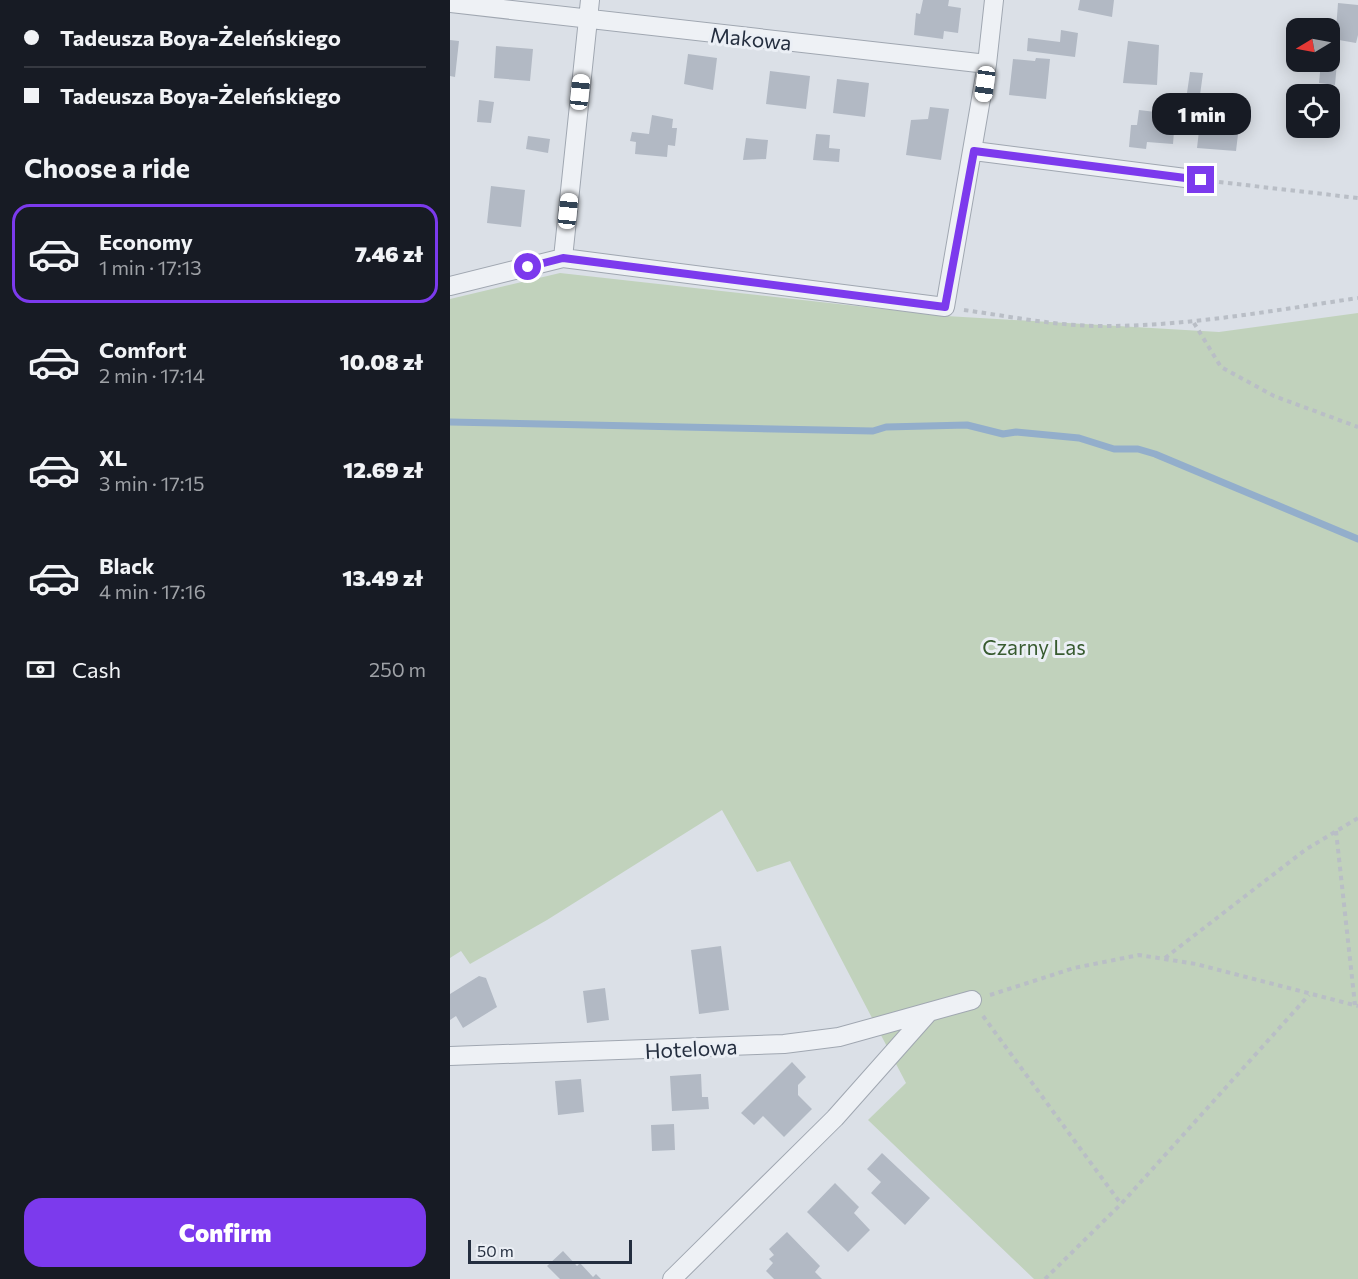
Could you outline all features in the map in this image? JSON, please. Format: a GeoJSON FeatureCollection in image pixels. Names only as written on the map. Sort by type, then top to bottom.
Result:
{"type":"FeatureCollection","features":[{"type":"Feature","properties":{"kind":"street"},"geometry":{"type":"LineString","coordinates":[[563,258],[590,0]]}},
{"type":"Feature","properties":{"kind":"street"},"geometry":{"type":"LineString","coordinates":[[450,286],[563,258],[945,307],[974,151],[994,0]]}},
{"type":"Feature","properties":{"kind":"street","name":"Makowa"},"geometry":{"type":"LineString","coordinates":[[450,3],[987,64]]}},
{"type":"Feature","properties":{"kind":"street"},"geometry":{"type":"LineString","coordinates":[[974,151],[1201,180]]}},
{"type":"Feature","properties":{"kind":"street","name":"Hotelowa"},"geometry":{"type":"LineString","coordinates":[[450,1056],[784,1044],[839,1037],[972,1000]]}},
{"type":"Feature","properties":{"kind":"street"},"geometry":{"type":"LineString","coordinates":[[672,1279],[835,1118],[929,1012]]}},
{"type":"Feature","properties":{"kind":"path"},"geometry":{"type":"LineString","coordinates":[[1201,180],[1358,198]]}},
{"type":"Feature","properties":{"kind":"path"},"geometry":{"type":"LineString","coordinates":[[945,307],[1093,326],[1194,323],[1358,298]]}},
{"type":"Feature","properties":{"kind":"path"},"geometry":{"type":"LineString","coordinates":[[1194,323],[1221,367],[1274,396],[1358,427]]}},
{"type":"Feature","properties":{"kind":"path"},"geometry":{"type":"LineString","coordinates":[[1165,958],[1305,850],[1358,818]]}},
{"type":"Feature","properties":{"kind":"path"},"geometry":{"type":"LineString","coordinates":[[1121,1204],[972,1000],[1093,964],[1139,956],[1196,964],[1356,1006],[1336,831]]}},
{"type":"Feature","properties":{"kind":"path"},"geometry":{"type":"LineString","coordinates":[[1045,1279],[1121,1204],[1309,994]]}},
{"type":"Feature","properties":{"kind":"green space","name":"Czarny Las"},"geometry":{"type":"Polygon","coordinates":[[[560,273],[946,316],[1219,332],[1358,313],[1358,1279],[1034,1279],[868,1120],[906,1083],[790,861],[757,872],[722,810],[547,920],[470,964],[461,951],[450,958],[450,299],[560,273]]]}},
{"type":"Feature","properties":{"kind":"building"},"geometry":{"type":"Polygon","coordinates":[[[923,0],[949,0],[948,6],[961,8],[958,33],[944,31],[943,39],[914,35],[916,13],[920,14],[923,0]]]}},
{"type":"Feature","properties":{"kind":"building"},"geometry":{"type":"Polygon","coordinates":[[[1080,0],[1114,0],[1112,17],[1078,10],[1080,0]]]}},
{"type":"Feature","properties":{"kind":"building"},"geometry":{"type":"Polygon","coordinates":[[[1338,3],[1358,5],[1356,43],[1340,40],[1340,18],[1337,18],[1338,3]]]}},
{"type":"Feature","properties":{"kind":"building"},"geometry":{"type":"Polygon","coordinates":[[[1061,30],[1078,33],[1075,57],[1027,51],[1028,38],[1060,42],[1061,30]]]}},
{"type":"Feature","properties":{"kind":"building"},"geometry":{"type":"Polygon","coordinates":[[[450,40],[459,41],[455,77],[450,76],[450,40]]]}},
{"type":"Feature","properties":{"kind":"building"},"geometry":{"type":"Polygon","coordinates":[[[1128,41],[1159,45],[1157,85],[1123,83],[1128,41]]]}},
{"type":"Feature","properties":{"kind":"building"},"geometry":{"type":"Polygon","coordinates":[[[496,46],[533,49],[530,81],[494,78],[496,46]]]}},
{"type":"Feature","properties":{"kind":"building"},"geometry":{"type":"Polygon","coordinates":[[[688,54],[717,58],[713,90],[684,84],[688,54]]]}},
{"type":"Feature","properties":{"kind":"building"},"geometry":{"type":"Polygon","coordinates":[[[1036,58],[1050,59],[1046,99],[1009,95],[1013,59],[1035,61],[1036,58]]]}},
{"type":"Feature","properties":{"kind":"building"},"geometry":{"type":"Polygon","coordinates":[[[770,71],[810,76],[806,109],[766,104],[770,71]]]}},
{"type":"Feature","properties":{"kind":"building"},"geometry":{"type":"Polygon","coordinates":[[[1190,72],[1203,73],[1200,95],[1187,93],[1190,72]]]}},
{"type":"Feature","properties":{"kind":"building"},"geometry":{"type":"Polygon","coordinates":[[[1320,72],[1336,72],[1335,84],[1319,83],[1320,72]]]}},
{"type":"Feature","properties":{"kind":"building"},"geometry":{"type":"Polygon","coordinates":[[[837,79],[869,83],[865,117],[833,113],[837,79]]]}},
{"type":"Feature","properties":{"kind":"building"},"geometry":{"type":"Polygon","coordinates":[[[479,100],[494,102],[491,123],[477,122],[479,100]]]}},
{"type":"Feature","properties":{"kind":"building"},"geometry":{"type":"Polygon","coordinates":[[[930,107],[949,109],[941,160],[906,155],[911,120],[928,119],[930,107]]]}},
{"type":"Feature","properties":{"kind":"building"},"geometry":{"type":"Polygon","coordinates":[[[1139,110],[1164,113],[1163,118],[1175,119],[1173,144],[1147,142],[1146,149],[1129,147],[1131,125],[1137,125],[1139,110]]]}},
{"type":"Feature","properties":{"kind":"building"},"geometry":{"type":"Polygon","coordinates":[[[652,115],[673,119],[672,128],[677,128],[675,146],[668,145],[667,157],[635,154],[636,142],[630,141],[632,132],[649,134],[652,115]]]}},
{"type":"Feature","properties":{"kind":"building"},"geometry":{"type":"Polygon","coordinates":[[[1200,122],[1239,126],[1236,151],[1197,148],[1200,122]]]}},
{"type":"Feature","properties":{"kind":"building"},"geometry":{"type":"Polygon","coordinates":[[[816,134],[830,135],[829,148],[840,149],[839,162],[813,160],[816,134]]]}},
{"type":"Feature","properties":{"kind":"building"},"geometry":{"type":"Polygon","coordinates":[[[528,136],[550,139],[548,153],[526,149],[528,136]]]}},
{"type":"Feature","properties":{"kind":"building"},"geometry":{"type":"Polygon","coordinates":[[[746,138],[768,140],[766,159],[743,160],[746,138]]]}},
{"type":"Feature","properties":{"kind":"building"},"geometry":{"type":"Polygon","coordinates":[[[491,186],[525,190],[521,227],[487,223],[491,186]]]}},
{"type":"Feature","properties":{"kind":"building"},"geometry":{"type":"Polygon","coordinates":[[[721,946],[729,1010],[699,1014],[691,950],[721,946]]]}},
{"type":"Feature","properties":{"kind":"building"},"geometry":{"type":"Polygon","coordinates":[[[479,976],[486,978],[497,1007],[463,1028],[456,1016],[450,1020],[450,994],[479,976]]]}},
{"type":"Feature","properties":{"kind":"building"},"geometry":{"type":"Polygon","coordinates":[[[605,988],[609,1020],[587,1023],[583,991],[605,988]]]}},
{"type":"Feature","properties":{"kind":"building"},"geometry":{"type":"Polygon","coordinates":[[[792,1062],[806,1077],[798,1085],[798,1095],[812,1109],[784,1137],[763,1116],[754,1125],[741,1113],[792,1062]]]}},
{"type":"Feature","properties":{"kind":"building"},"geometry":{"type":"Polygon","coordinates":[[[701,1074],[702,1097],[708,1097],[709,1109],[672,1111],[670,1076],[701,1074]]]}},
{"type":"Feature","properties":{"kind":"building"},"geometry":{"type":"Polygon","coordinates":[[[581,1079],[584,1112],[558,1115],[555,1081],[581,1079]]]}},
{"type":"Feature","properties":{"kind":"building"},"geometry":{"type":"Polygon","coordinates":[[[674,1124],[675,1150],[652,1151],[651,1125],[674,1124]]]}},
{"type":"Feature","properties":{"kind":"building"},"geometry":{"type":"Polygon","coordinates":[[[882,1153],[930,1198],[905,1225],[871,1193],[881,1182],[867,1169],[882,1153]]]}},
{"type":"Feature","properties":{"kind":"building"},"geometry":{"type":"Polygon","coordinates":[[[835,1183],[859,1207],[854,1213],[870,1230],[848,1252],[807,1212],[835,1183]]]}},
{"type":"Feature","properties":{"kind":"building"},"geometry":{"type":"Polygon","coordinates":[[[787,1232],[820,1266],[815,1272],[822,1279],[774,1279],[766,1271],[773,1263],[769,1259],[774,1255],[769,1249],[787,1232]]]}},
{"type":"Feature","properties":{"kind":"building"},"geometry":{"type":"Polygon","coordinates":[[[563,1251],[577,1266],[580,1263],[593,1277],[596,1274],[601,1279],[560,1279],[547,1266],[563,1251]]]}},
{"type":"Feature","properties":{"kind":"waterway"},"geometry":{"type":"LineString","coordinates":[[450,422],[873,431],[886,427],[967,425],[1003,434],[1016,432],[1079,438],[1114,449],[1138,449],[1155,454],[1358,539]]}},
{"type":"Feature","properties":{"kind":"route"},"geometry":{"type":"LineString","coordinates":[[528,267],[563,258],[945,307],[974,151],[1201,180]]}}]}
